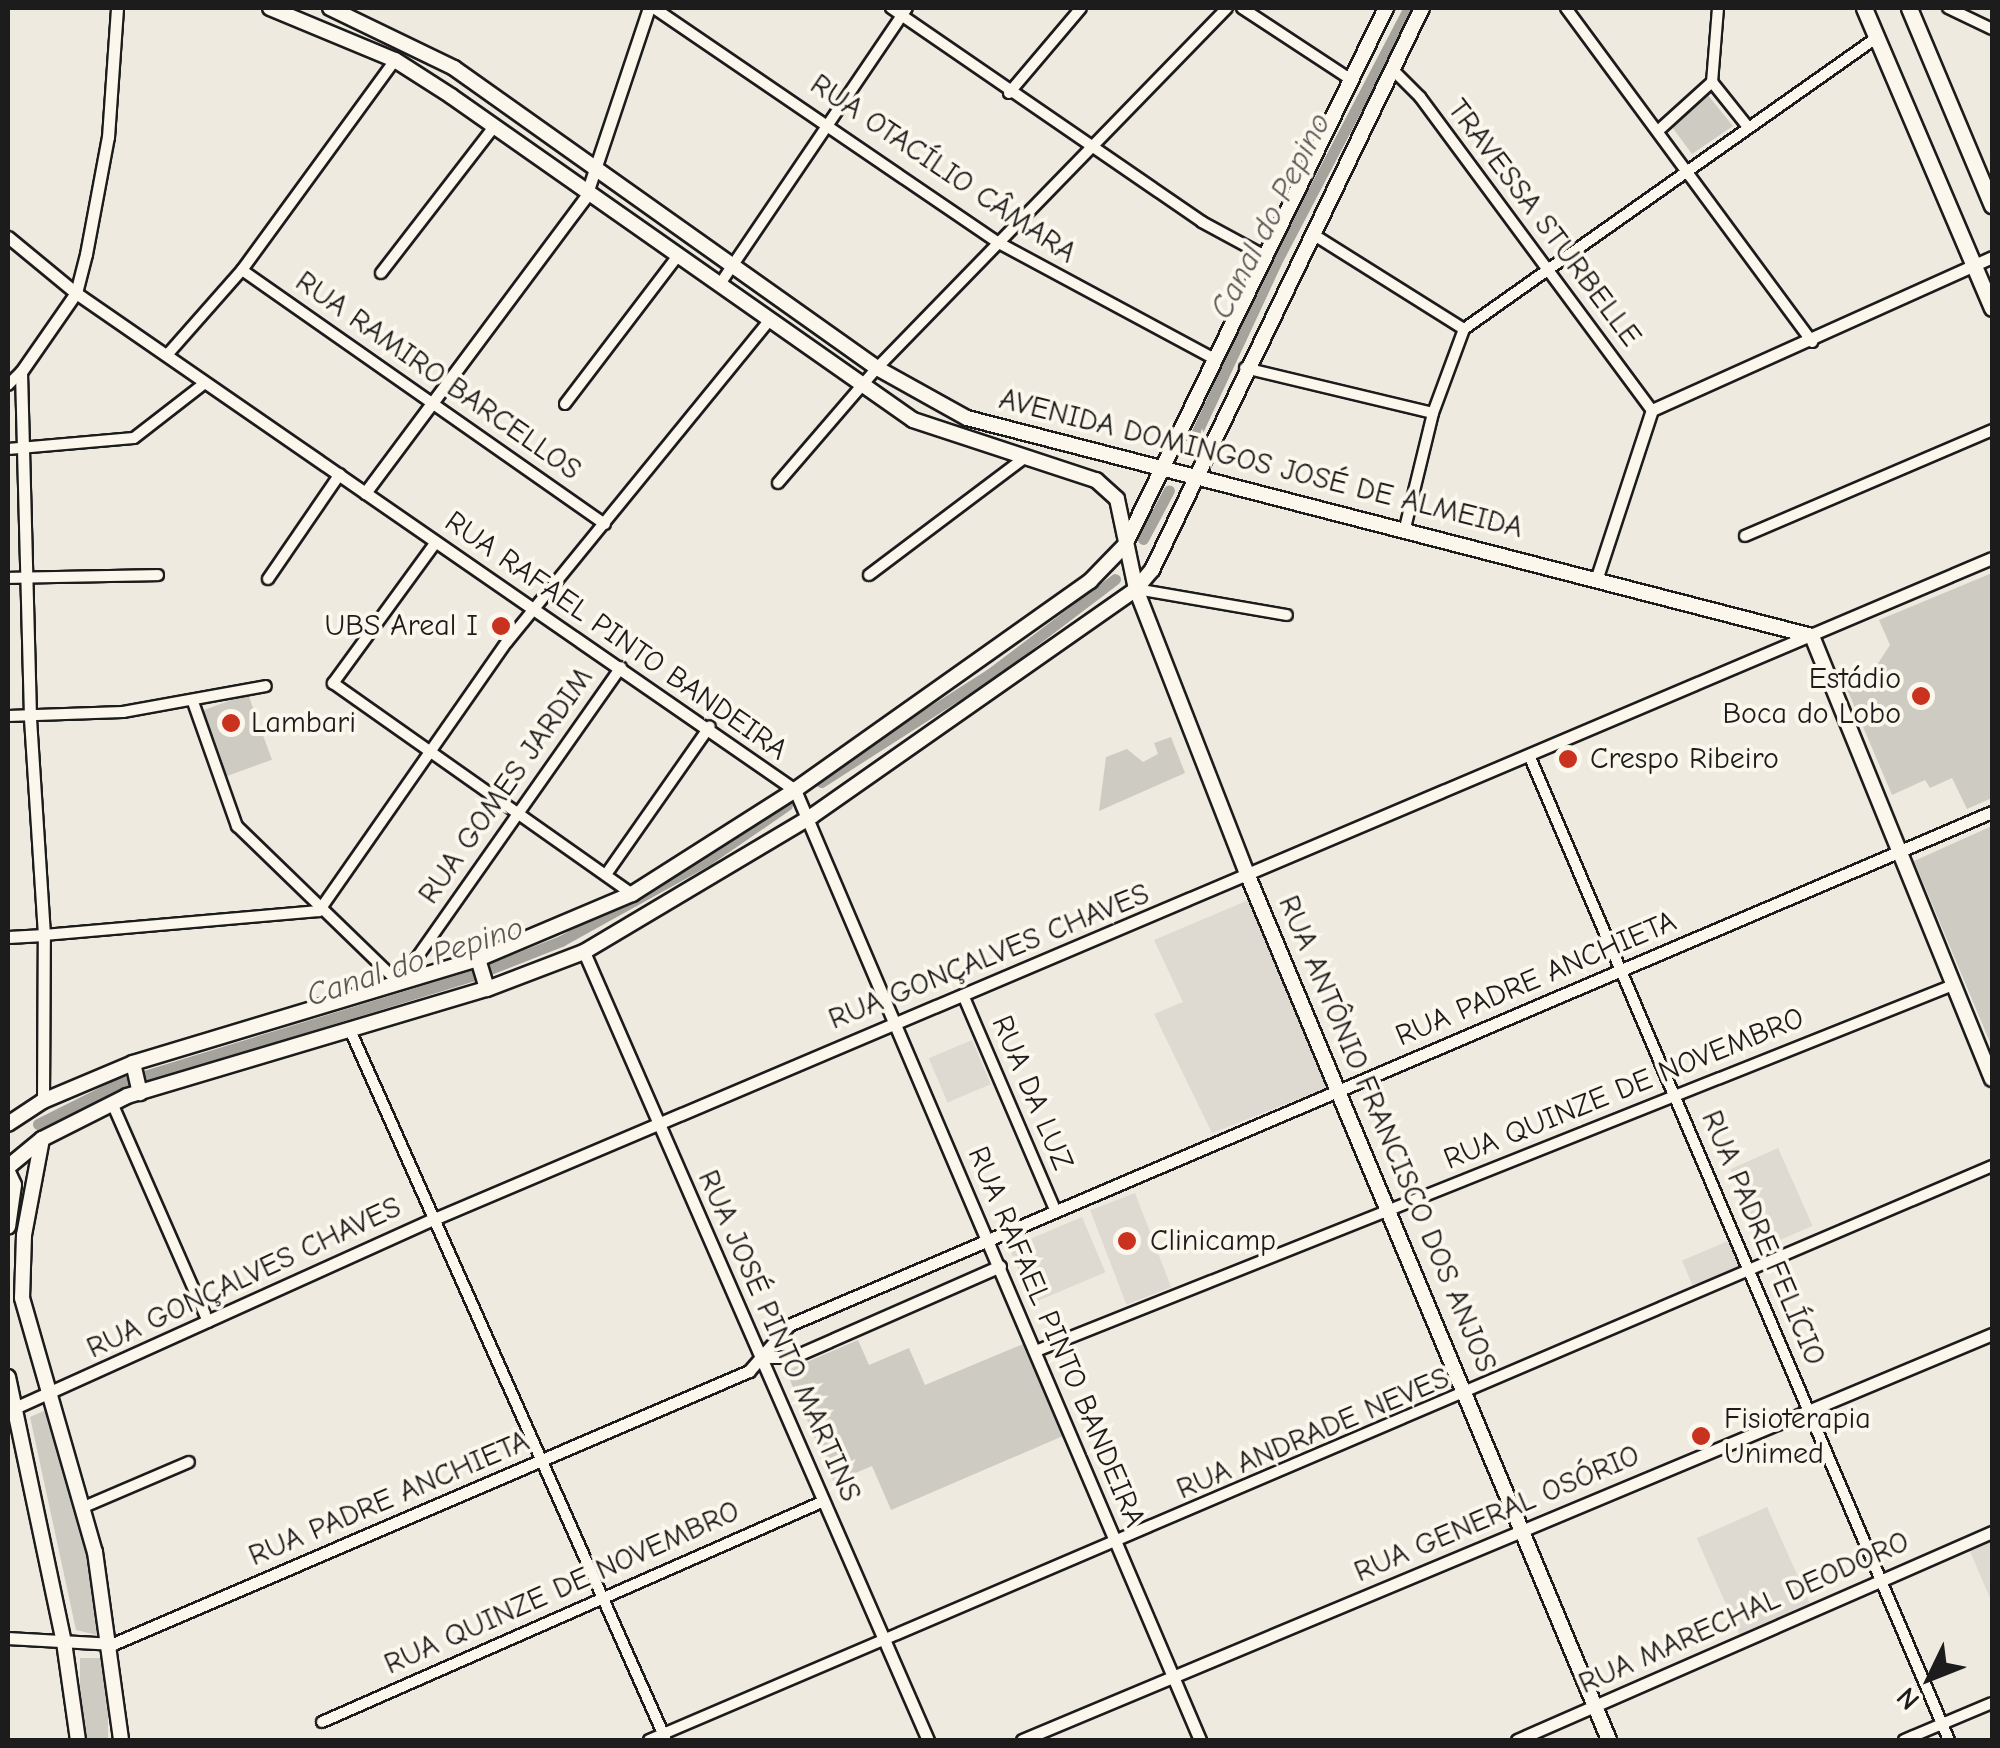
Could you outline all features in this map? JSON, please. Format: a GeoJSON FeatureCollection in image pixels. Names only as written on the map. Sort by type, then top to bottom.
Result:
{"type":"FeatureCollection","features":[{"type":"Feature","properties":{"kind":"main road","name":"AVENIDA DOMINGOS JOSÉ DE ALMEIDA"},"geometry":{"type":"LineString","coordinates":[[270,8],[395,60],[586,196],[720,284],[862,389],[942,433],[1108,488],[1122,518],[1125,545]]}},
{"type":"Feature","properties":{"kind":"main road","name":"AVENIDA DOMINGOS JOSÉ DE ALMEIDA"},"geometry":{"type":"LineString","coordinates":[[330,8],[416,44],[877,368],[968,418],[1597,577],[1812,636]]}},
{"type":"Feature","properties":{"kind":"main road"},"geometry":{"type":"LineString","coordinates":[[8,1228],[14,1185],[8,1170],[42,1138],[112,1104],[137,1078],[398,983],[480,962],[632,894],[795,790],[1090,581],[1125,545],[1158,468],[1386,8]]}},
{"type":"Feature","properties":{"kind":"main road"},"geometry":{"type":"LineString","coordinates":[[8,1124],[43,1100],[350,1030],[584,952],[812,816],[1136,589],[1152,570],[1245,368],[1314,235],[1422,8]]}},
{"type":"Feature","properties":{"kind":"main road"},"geometry":{"type":"LineString","coordinates":[[1864,8],[1992,308]]}},
{"type":"Feature","properties":{"kind":"main road"},"geometry":{"type":"LineString","coordinates":[[1876,8],[1876,38]]}},
{"type":"Feature","properties":{"kind":"main road"},"geometry":{"type":"LineString","coordinates":[[1910,8],[1992,205]]}},
{"type":"Feature","properties":{"kind":"main road","name":"RUA ANTÔNIO FRANCISCO DOS ANJOS"},"geometry":{"type":"LineString","coordinates":[[1125,545],[1136,589],[1248,876],[1610,1740]]}},
{"type":"Feature","properties":{"kind":"main road"},"geometry":{"type":"LineString","coordinates":[[1812,636],[1992,1079]]}},
{"type":"Feature","properties":{"kind":"main road"},"geometry":{"type":"LineString","coordinates":[[480,962],[487,986]]}},
{"type":"Feature","properties":{"kind":"main road"},"geometry":{"type":"LineString","coordinates":[[42,1138],[24,1235],[22,1298],[54,1392],[84,1507],[113,1644],[122,1740]]}},
{"type":"Feature","properties":{"kind":"main road"},"geometry":{"type":"LineString","coordinates":[[8,1377],[11,1409],[64,1642],[77,1739]]}},
{"type":"Feature","properties":{"kind":"street"},"geometry":{"type":"LineString","coordinates":[[8,385],[22,372],[76,293],[105,158],[117,8]]}},
{"type":"Feature","properties":{"kind":"street"},"geometry":{"type":"LineString","coordinates":[[366,492],[586,196],[651,8]]}},
{"type":"Feature","properties":{"kind":"street","name":"RUA OTACÍLIO CÂMARA"},"geometry":{"type":"LineString","coordinates":[[651,8],[828,123],[999,242],[1214,358]]}},
{"type":"Feature","properties":{"kind":"street"},"geometry":{"type":"LineString","coordinates":[[891,8],[904,11],[1009,92],[1090,146],[1265,256]]}},
{"type":"Feature","properties":{"kind":"street"},"geometry":{"type":"LineString","coordinates":[[1009,92],[1081,8]]}},
{"type":"Feature","properties":{"kind":"street"},"geometry":{"type":"LineString","coordinates":[[778,483],[877,368],[1227,8]]}},
{"type":"Feature","properties":{"kind":"street"},"geometry":{"type":"LineString","coordinates":[[1242,8],[1350,79]]}},
{"type":"Feature","properties":{"kind":"street"},"geometry":{"type":"LineString","coordinates":[[1566,8],[1813,342]]}},
{"type":"Feature","properties":{"kind":"street"},"geometry":{"type":"LineString","coordinates":[[1659,130],[1712,82],[1718,8]]}},
{"type":"Feature","properties":{"kind":"street"},"geometry":{"type":"LineString","coordinates":[[1948,8],[1992,29]]}},
{"type":"Feature","properties":{"kind":"street"},"geometry":{"type":"LineString","coordinates":[[720,284],[904,11]]}},
{"type":"Feature","properties":{"kind":"street"},"geometry":{"type":"LineString","coordinates":[[1406,528],[1432,413],[1464,328],[1876,38]]}},
{"type":"Feature","properties":{"kind":"street"},"geometry":{"type":"LineString","coordinates":[[167,355],[242,270],[395,60]]}},
{"type":"Feature","properties":{"kind":"street","name":"TRAVESSA STURBELLE"},"geometry":{"type":"LineString","coordinates":[[1392,69],[1652,410]]}},
{"type":"Feature","properties":{"kind":"street"},"geometry":{"type":"LineString","coordinates":[[1712,82],[1748,127]]}},
{"type":"Feature","properties":{"kind":"street"},"geometry":{"type":"LineString","coordinates":[[381,273],[494,127]]}},
{"type":"Feature","properties":{"kind":"street"},"geometry":{"type":"LineString","coordinates":[[1314,235],[1464,328]]}},
{"type":"Feature","properties":{"kind":"street","name":"RUA RAFAEL PINTO BANDEIRA"},"geometry":{"type":"LineString","coordinates":[[8,237],[76,293],[710,726],[795,790],[812,816],[1200,1740]]}},
{"type":"Feature","properties":{"kind":"street"},"geometry":{"type":"LineString","coordinates":[[565,404],[677,256]]}},
{"type":"Feature","properties":{"kind":"street"},"geometry":{"type":"LineString","coordinates":[[1597,577],[1652,410],[1813,342],[1992,257]]}},
{"type":"Feature","properties":{"kind":"street","name":"RUA RAMIRO BARCELLOS"},"geometry":{"type":"LineString","coordinates":[[242,270],[605,524]]}},
{"type":"Feature","properties":{"kind":"street"},"geometry":{"type":"LineString","coordinates":[[319,911],[430,750],[768,321]]}},
{"type":"Feature","properties":{"kind":"street"},"geometry":{"type":"LineString","coordinates":[[1245,368],[1432,413]]}},
{"type":"Feature","properties":{"kind":"street"},"geometry":{"type":"LineString","coordinates":[[22,372],[30,578],[30,716],[44,935],[43,1100]]}},
{"type":"Feature","properties":{"kind":"street"},"geometry":{"type":"LineString","coordinates":[[8,449],[134,438],[205,383]]}},
{"type":"Feature","properties":{"kind":"street"},"geometry":{"type":"LineString","coordinates":[[1745,536],[1992,430]]}},
{"type":"Feature","properties":{"kind":"street"},"geometry":{"type":"LineString","coordinates":[[868,575],[1024,458]]}},
{"type":"Feature","properties":{"kind":"street"},"geometry":{"type":"LineString","coordinates":[[268,579],[340,474]]}},
{"type":"Feature","properties":{"kind":"street"},"geometry":{"type":"LineString","coordinates":[[436,542],[333,682],[520,810],[632,894]]}},
{"type":"Feature","properties":{"kind":"street","name":"RUA GONÇALVES CHAVES"},"geometry":{"type":"LineString","coordinates":[[11,1409],[434,1219],[1992,558]]}},
{"type":"Feature","properties":{"kind":"street"},"geometry":{"type":"LineString","coordinates":[[8,578],[158,576]]}},
{"type":"Feature","properties":{"kind":"street"},"geometry":{"type":"LineString","coordinates":[[1136,589],[1287,615]]}},
{"type":"Feature","properties":{"kind":"street","name":"RUA GOMES JARDIM"},"geometry":{"type":"LineString","coordinates":[[398,983],[621,667]]}},
{"type":"Feature","properties":{"kind":"street"},"geometry":{"type":"LineString","coordinates":[[8,716],[193,702],[266,686]]}},
{"type":"Feature","properties":{"kind":"street"},"geometry":{"type":"LineString","coordinates":[[193,702],[237,826],[319,911],[398,983]]}},
{"type":"Feature","properties":{"kind":"street"},"geometry":{"type":"LineString","coordinates":[[607,873],[710,726]]}},
{"type":"Feature","properties":{"kind":"street","name":"RUA PADRE FELÍCIO"},"geometry":{"type":"LineString","coordinates":[[1529,755],[1949,1740]]}},
{"type":"Feature","properties":{"kind":"street","name":"RUA PADRE ANCHIETA"},"geometry":{"type":"LineString","coordinates":[[782,1330],[1992,812]]}},
{"type":"Feature","properties":{"kind":"street"},"geometry":{"type":"LineString","coordinates":[[8,937],[319,911]]}},
{"type":"Feature","properties":{"kind":"street","name":"RUA JOSÉ PINTO MARTINS"},"geometry":{"type":"LineString","coordinates":[[584,952],[928,1740]]}},
{"type":"Feature","properties":{"kind":"street","name":"RUA QUINZE DE NOVEMBRO"},"geometry":{"type":"LineString","coordinates":[[1036,1351],[1952,984]]}},
{"type":"Feature","properties":{"kind":"street","name":"RUA DA LUZ"},"geometry":{"type":"LineString","coordinates":[[963,995],[1055,1210]]}},
{"type":"Feature","properties":{"kind":"street"},"geometry":{"type":"LineString","coordinates":[[350,1030],[665,1737]]}},
{"type":"Feature","properties":{"kind":"street"},"geometry":{"type":"LineString","coordinates":[[112,1104],[208,1322]]}},
{"type":"Feature","properties":{"kind":"street","name":"RUA ANDRADE NEVES"},"geometry":{"type":"LineString","coordinates":[[649,1740],[665,1737],[1117,1546],[1992,1166]]}},
{"type":"Feature","properties":{"kind":"street"},"geometry":{"type":"LineString","coordinates":[[782,1330],[763,1358],[793,1357],[1000,1266]]}},
{"type":"Feature","properties":{"kind":"street"},"geometry":{"type":"LineString","coordinates":[[782,1330],[778,1344],[793,1357]]}},
{"type":"Feature","properties":{"kind":"street","name":"RUA GENERAL OSÓRIO"},"geometry":{"type":"LineString","coordinates":[[1022,1740],[1992,1334]]}},
{"type":"Feature","properties":{"kind":"street","name":"RUA PADRE ANCHIETA"},"geometry":{"type":"LineString","coordinates":[[8,1638],[113,1644],[749,1371],[763,1358]]}},
{"type":"Feature","properties":{"kind":"street"},"geometry":{"type":"LineString","coordinates":[[84,1507],[189,1462]]}},
{"type":"Feature","properties":{"kind":"street","name":"RUA QUINZE DE NOVEMBRO"},"geometry":{"type":"LineString","coordinates":[[322,1722],[824,1501]]}},
{"type":"Feature","properties":{"kind":"street","name":"RUA MARECHAL DEODORO"},"geometry":{"type":"LineString","coordinates":[[1517,1740],[1992,1532]]}},
{"type":"Feature","properties":{"kind":"street"},"geometry":{"type":"LineString","coordinates":[[1904,1740],[1992,1703]]}},
{"type":"Feature","properties":{"kind":"shaded area"},"geometry":{"type":"Polygon","coordinates":[[[1707,94],[1733,126],[1692,154],[1672,127],[1707,94]]]}},
{"type":"Feature","properties":{"kind":"shaded area","name":"Estádio Boca do Lobo"},"geometry":{"type":"Polygon","coordinates":[[[1992,573],[1992,798],[1967,809],[1952,778],[1930,788],[1925,780],[1892,795],[1844,682],[1875,668],[1890,645],[1879,620],[1992,573]]]}},
{"type":"Feature","properties":{"kind":"shaded area","name":"Lambari"},"geometry":{"type":"Polygon","coordinates":[[[248,694],[272,760],[223,778],[199,712],[248,694]]]}},
{"type":"Feature","properties":{"kind":"shaded area"},"geometry":{"type":"Polygon","coordinates":[[[1171,737],[1185,773],[1099,811],[1106,757],[1127,749],[1143,762],[1158,754],[1154,743],[1171,737]]]}},
{"type":"Feature","properties":{"kind":"shaded area"},"geometry":{"type":"Polygon","coordinates":[[[1992,826],[1992,1047],[1914,861],[1992,826]]]}},
{"type":"Feature","properties":{"kind":"shaded area"},"geometry":{"type":"Polygon","coordinates":[[[1251,899],[1329,1087],[1212,1133],[1154,1014],[1183,1002],[1154,940],[1251,899]]]}},
{"type":"Feature","properties":{"kind":"shaded area"},"geometry":{"type":"Polygon","coordinates":[[[972,1040],[991,1084],[947,1103],[929,1058],[972,1040]]]}},
{"type":"Feature","properties":{"kind":"shaded area"},"geometry":{"type":"Polygon","coordinates":[[[1778,1148],[1813,1226],[1765,1247],[1730,1169],[1778,1148]]]}},
{"type":"Feature","properties":{"kind":"shaded area","name":"Clinicamp"},"geometry":{"type":"Polygon","coordinates":[[[1135,1193],[1171,1287],[1126,1304],[1090,1210],[1135,1193]]]}},
{"type":"Feature","properties":{"kind":"shaded area"},"geometry":{"type":"Polygon","coordinates":[[[1082,1217],[1105,1272],[1033,1303],[1009,1248],[1082,1217]]]}},
{"type":"Feature","properties":{"kind":"shaded area"},"geometry":{"type":"Polygon","coordinates":[[[1728,1241],[1739,1267],[1693,1286],[1682,1261],[1728,1241]]]}},
{"type":"Feature","properties":{"kind":"shaded area"},"geometry":{"type":"Polygon","coordinates":[[[858,1340],[869,1365],[909,1348],[925,1385],[1023,1344],[1063,1436],[891,1510],[872,1466],[834,1482],[786,1371],[858,1340]]]}},
{"type":"Feature","properties":{"kind":"shaded area"},"geometry":{"type":"Polygon","coordinates":[[[53,1407],[88,1547],[105,1637],[76,1630],[30,1417],[53,1407]]]}},
{"type":"Feature","properties":{"kind":"shaded area"},"geometry":{"type":"Polygon","coordinates":[[[1767,1507],[1810,1603],[1739,1634],[1697,1538],[1767,1507]]]}},
{"type":"Feature","properties":{"kind":"shaded area"},"geometry":{"type":"Polygon","coordinates":[[[1992,1539],[1992,1603],[1969,1549],[1992,1539]]]}},
{"type":"Feature","properties":{"kind":"shaded area"},"geometry":{"type":"Polygon","coordinates":[[[80,1658],[108,1658],[108,1740],[80,1740],[80,1658]]]}},
{"type":"Feature","properties":{"kind":"waterway","name":"Canal do Pepino"},"geometry":{"type":"LineString","coordinates":[[1188,451],[1276,262],[1409,8]]}},
{"type":"Feature","properties":{"kind":"waterway","name":"Canal do Pepino"},"geometry":{"type":"LineString","coordinates":[[1143,539],[1169,490]]}},
{"type":"Feature","properties":{"kind":"waterway","name":"Canal do Pepino"},"geometry":{"type":"LineString","coordinates":[[821,782],[990,674],[1115,579]]}},
{"type":"Feature","properties":{"kind":"waterway","name":"Canal do Pepino"},"geometry":{"type":"LineString","coordinates":[[38,1124],[118,1084],[472,976],[561,941],[707,860],[787,805]]}},
{"type":"Feature","properties":{"kind":"place","name":"UBS Areal I"},"geometry":{"type":"Point","coordinates":[501,626]}},
{"type":"Feature","properties":{"kind":"place","name":"Estádio Boca do Lobo"},"geometry":{"type":"Point","coordinates":[1921,696]}},
{"type":"Feature","properties":{"kind":"place","name":"Lambari"},"geometry":{"type":"Point","coordinates":[231,723]}},
{"type":"Feature","properties":{"kind":"place","name":"Crespo Ribeiro"},"geometry":{"type":"Point","coordinates":[1568,759]}},
{"type":"Feature","properties":{"kind":"place","name":"Clinicamp"},"geometry":{"type":"Point","coordinates":[1127,1241]}},
{"type":"Feature","properties":{"kind":"place","name":"Fisioterapia Unimed"},"geometry":{"type":"Point","coordinates":[1701,1436]}}]}
